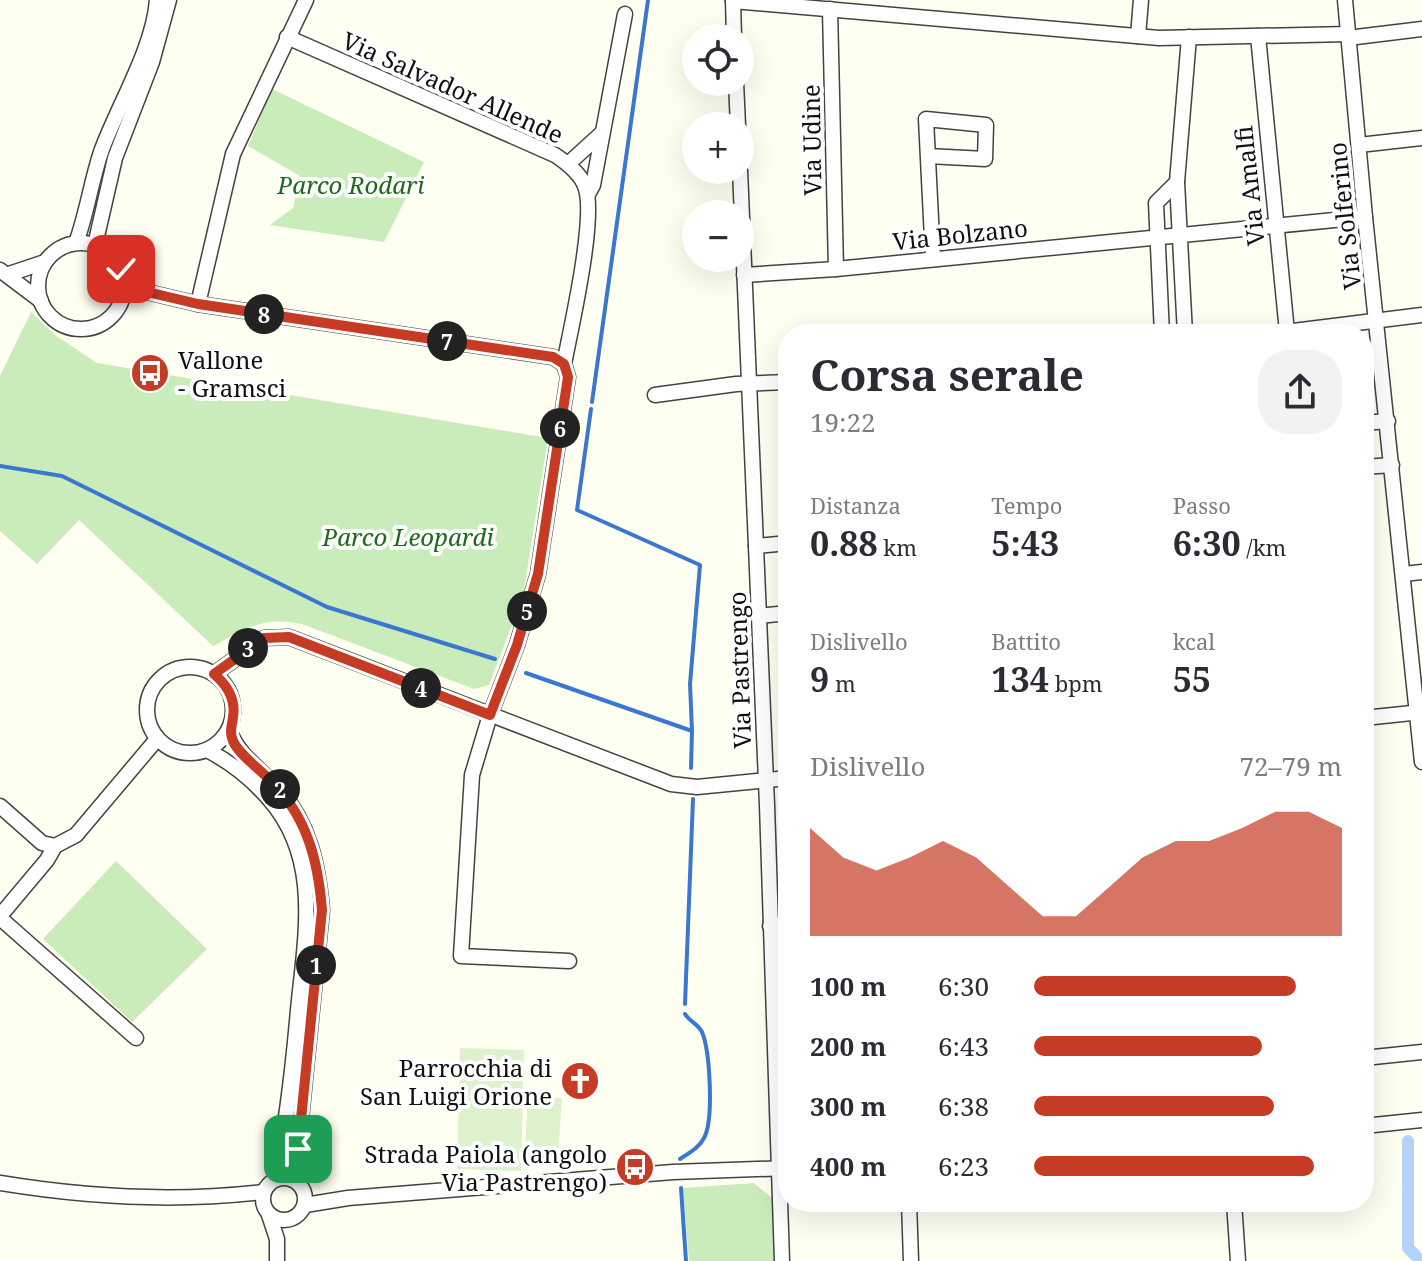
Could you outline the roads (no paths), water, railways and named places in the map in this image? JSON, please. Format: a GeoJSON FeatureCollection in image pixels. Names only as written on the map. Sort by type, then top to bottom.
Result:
{"type":"FeatureCollection","features":[{"type":"Feature","properties":{"kind":"street"},"geometry":{"type":"LineString","coordinates":[[76,243],[87,215],[101,154],[140,61],[157,0]]}},
{"type":"Feature","properties":{"kind":"street"},"geometry":{"type":"LineString","coordinates":[[95,245],[115,158],[152,62],[169,0]]}},
{"type":"Feature","properties":{"kind":"street"},"geometry":{"type":"LineString","coordinates":[[198,304],[233,154],[306,0]]}},
{"type":"Feature","properties":{"kind":"street"},"geometry":{"type":"LineString","coordinates":[[734,24],[733,0],[1138,36],[1348,36],[1422,29]]}},
{"type":"Feature","properties":{"kind":"street"},"geometry":{"type":"LineString","coordinates":[[1138,36],[1141,0]]}},
{"type":"Feature","properties":{"kind":"street","name":"Via Solferino"},"geometry":{"type":"LineString","coordinates":[[1345,0],[1422,762]]}},
{"type":"Feature","properties":{"kind":"street","name":"Via Udine"},"geometry":{"type":"LineString","coordinates":[[830,9],[836,269]]}},
{"type":"Feature","properties":{"kind":"street","name":"Via Salvador Allende"},"geometry":{"type":"LineString","coordinates":[[588,194],[593,185],[625,14]]}},
{"type":"Feature","properties":{"kind":"street","name":"Via Amalfi"},"geometry":{"type":"LineString","coordinates":[[1258,36],[1286,324]]}},
{"type":"Feature","properties":{"kind":"street","name":"Via Salvador Allende"},"geometry":{"type":"LineString","coordinates":[[287,37],[518,138],[568,164],[582,179],[588,194],[589,220],[564,364],[568,377],[538,574],[472,775],[461,956],[569,961]]}},
{"type":"Feature","properties":{"kind":"street"},"geometry":{"type":"LineString","coordinates":[[1184,324],[1177,182],[1189,37]]}},
{"type":"Feature","properties":{"kind":"street"},"geometry":{"type":"LineString","coordinates":[[928,156],[985,159],[986,125],[926,119],[933,259]]}},
{"type":"Feature","properties":{"kind":"street"},"geometry":{"type":"LineString","coordinates":[[568,164],[602,132]]}},
{"type":"Feature","properties":{"kind":"street"},"geometry":{"type":"LineString","coordinates":[[1359,145],[1422,138]]}},
{"type":"Feature","properties":{"kind":"street"},"geometry":{"type":"LineString","coordinates":[[1161,324],[1155,236],[1156,203],[1177,182]]}},
{"type":"Feature","properties":{"kind":"street","name":"Via Pastrengo"},"geometry":{"type":"LineString","coordinates":[[741,184],[778,1064]]}},
{"type":"Feature","properties":{"kind":"street","name":"Via Bolzano"},"geometry":{"type":"LineString","coordinates":[[744,275],[836,269],[1365,217]]}},
{"type":"Feature","properties":{"kind":"street"},"geometry":{"type":"LineString","coordinates":[[4,272],[41,301],[51,317],[61,324],[82,329],[108,319],[120,305],[124,280],[115,258],[95,245],[76,243],[55,251],[45,262],[38,280],[41,301]]}},
{"type":"Feature","properties":{"kind":"street"},"geometry":{"type":"LineString","coordinates":[[4,272],[45,262]]}},
{"type":"Feature","properties":{"kind":"street"},"geometry":{"type":"LineString","coordinates":[[124,280],[143,291],[198,304],[553,357],[564,364]]}},
{"type":"Feature","properties":{"kind":"street"},"geometry":{"type":"LineString","coordinates":[[120,305],[167,296]]}},
{"type":"Feature","properties":{"kind":"street"},"geometry":{"type":"LineString","coordinates":[[1352,324],[1422,315]]}},
{"type":"Feature","properties":{"kind":"street"},"geometry":{"type":"LineString","coordinates":[[655,395],[736,384],[778,383]]}},
{"type":"Feature","properties":{"kind":"street"},"geometry":{"type":"LineString","coordinates":[[1374,422],[1388,421]]}},
{"type":"Feature","properties":{"kind":"street"},"geometry":{"type":"LineString","coordinates":[[1374,466],[1392,465]]}},
{"type":"Feature","properties":{"kind":"street"},"geometry":{"type":"LineString","coordinates":[[756,546],[778,544]]}},
{"type":"Feature","properties":{"kind":"street"},"geometry":{"type":"LineString","coordinates":[[1404,574],[1422,572]]}},
{"type":"Feature","properties":{"kind":"street"},"geometry":{"type":"LineString","coordinates":[[758,616],[778,614]]}},
{"type":"Feature","properties":{"kind":"street"},"geometry":{"type":"LineString","coordinates":[[214,674],[264,638],[289,637],[671,784],[697,787],[778,779]]}},
{"type":"Feature","properties":{"kind":"street"},"geometry":{"type":"LineString","coordinates":[[184,667],[200,668],[214,674],[225,685],[232,699],[234,714],[229,729],[220,742],[207,750],[180,753],[157,739],[149,726],[146,710],[149,695],[157,682],[169,672],[184,667]]}},
{"type":"Feature","properties":{"kind":"street"},"geometry":{"type":"LineString","coordinates":[[1374,717],[1419,712]]}},
{"type":"Feature","properties":{"kind":"street"},"geometry":{"type":"LineString","coordinates":[[223,1197],[267,1212],[278,1220],[292,1219],[305,1205],[305,1193],[300,1185],[298,1149],[322,910],[313,846],[299,815],[280,790],[233,744],[229,729]]}},
{"type":"Feature","properties":{"kind":"street"},"geometry":{"type":"LineString","coordinates":[[136,1038],[0,917],[55,846],[76,835],[157,739]]}},
{"type":"Feature","properties":{"kind":"street"},"geometry":{"type":"LineString","coordinates":[[0,1183],[80,1192],[223,1197],[263,1192],[275,1179],[294,1063],[304,955],[307,908],[303,862],[283,815],[244,773],[207,750]]}},
{"type":"Feature","properties":{"kind":"street"},"geometry":{"type":"LineString","coordinates":[[0,806],[42,843],[55,846]]}},
{"type":"Feature","properties":{"kind":"street"},"geometry":{"type":"LineString","coordinates":[[770,926],[778,925]]}},
{"type":"Feature","properties":{"kind":"street"},"geometry":{"type":"LineString","coordinates":[[1374,1057],[1422,1052]]}},
{"type":"Feature","properties":{"kind":"street"},"geometry":{"type":"LineString","coordinates":[[1374,1125],[1422,1120]]}},
{"type":"Feature","properties":{"kind":"street"},"geometry":{"type":"LineString","coordinates":[[305,1205],[348,1198],[673,1172],[778,1168]]}},
{"type":"Feature","properties":{"kind":"street"},"geometry":{"type":"LineString","coordinates":[[275,1179],[282,1177],[348,1198]]}},
{"type":"Feature","properties":{"kind":"street"},"geometry":{"type":"LineString","coordinates":[[263,1192],[277,1239],[277,1261]]}},
{"type":"Feature","properties":{"kind":"street","name":"Via Pastrengo"},"geometry":{"type":"LineString","coordinates":[[782,1261],[783,1212]]}},
{"type":"Feature","properties":{"kind":"street"},"geometry":{"type":"LineString","coordinates":[[909,1212],[911,1261]]}},
{"type":"Feature","properties":{"kind":"street"},"geometry":{"type":"LineString","coordinates":[[1234,1212],[1238,1261]]}},
{"type":"Feature","properties":{"kind":"street"},"geometry":{"type":"LineString","coordinates":[[287,1261],[286,1239],[292,1219]]}},
{"type":"Feature","properties":{"kind":"waterway"},"geometry":{"type":"LineString","coordinates":[[592,402],[648,0]]}},
{"type":"Feature","properties":{"kind":"waterway"},"geometry":{"type":"LineString","coordinates":[[591,409],[577,510],[700,565],[690,684],[692,731]]}},
{"type":"Feature","properties":{"kind":"waterway"},"geometry":{"type":"LineString","coordinates":[[0,466],[62,476],[327,607],[495,659]]}},
{"type":"Feature","properties":{"kind":"waterway"},"geometry":{"type":"LineString","coordinates":[[526,673],[692,731],[691,768]]}},
{"type":"Feature","properties":{"kind":"waterway"},"geometry":{"type":"LineString","coordinates":[[685,1004],[693,799]]}},
{"type":"Feature","properties":{"kind":"waterway"},"geometry":{"type":"LineString","coordinates":[[680,1159],[704,1138],[710,1102],[705,1041],[700,1029],[685,1014]]}},
{"type":"Feature","properties":{"kind":"waterway"},"geometry":{"type":"LineString","coordinates":[[1408,1141],[1408,1248],[1421,1261]]}},
{"type":"Feature","properties":{"kind":"waterway"},"geometry":{"type":"LineString","coordinates":[[681,1188],[686,1261]]}},
{"type":"Feature","properties":{"kind":"place","name":"Vallone - Gramsci"},"geometry":{"type":"Point","coordinates":[150,373]}},
{"type":"Feature","properties":{"kind":"place","name":"Parrocchia di San Luigi Orione"},"geometry":{"type":"Point","coordinates":[580,1081]}},
{"type":"Feature","properties":{"kind":"place","name":"Strada Paiola (angolo Via Pastrengo)"},"geometry":{"type":"Point","coordinates":[635,1167]}},
{"type":"Feature","properties":{"kind":"park label","name":"Parco Rodari"},"geometry":{"type":"Point","coordinates":[351,184]}},
{"type":"Feature","properties":{"kind":"park label","name":"Parco Leopardi"},"geometry":{"type":"Point","coordinates":[408,536]}}]}
